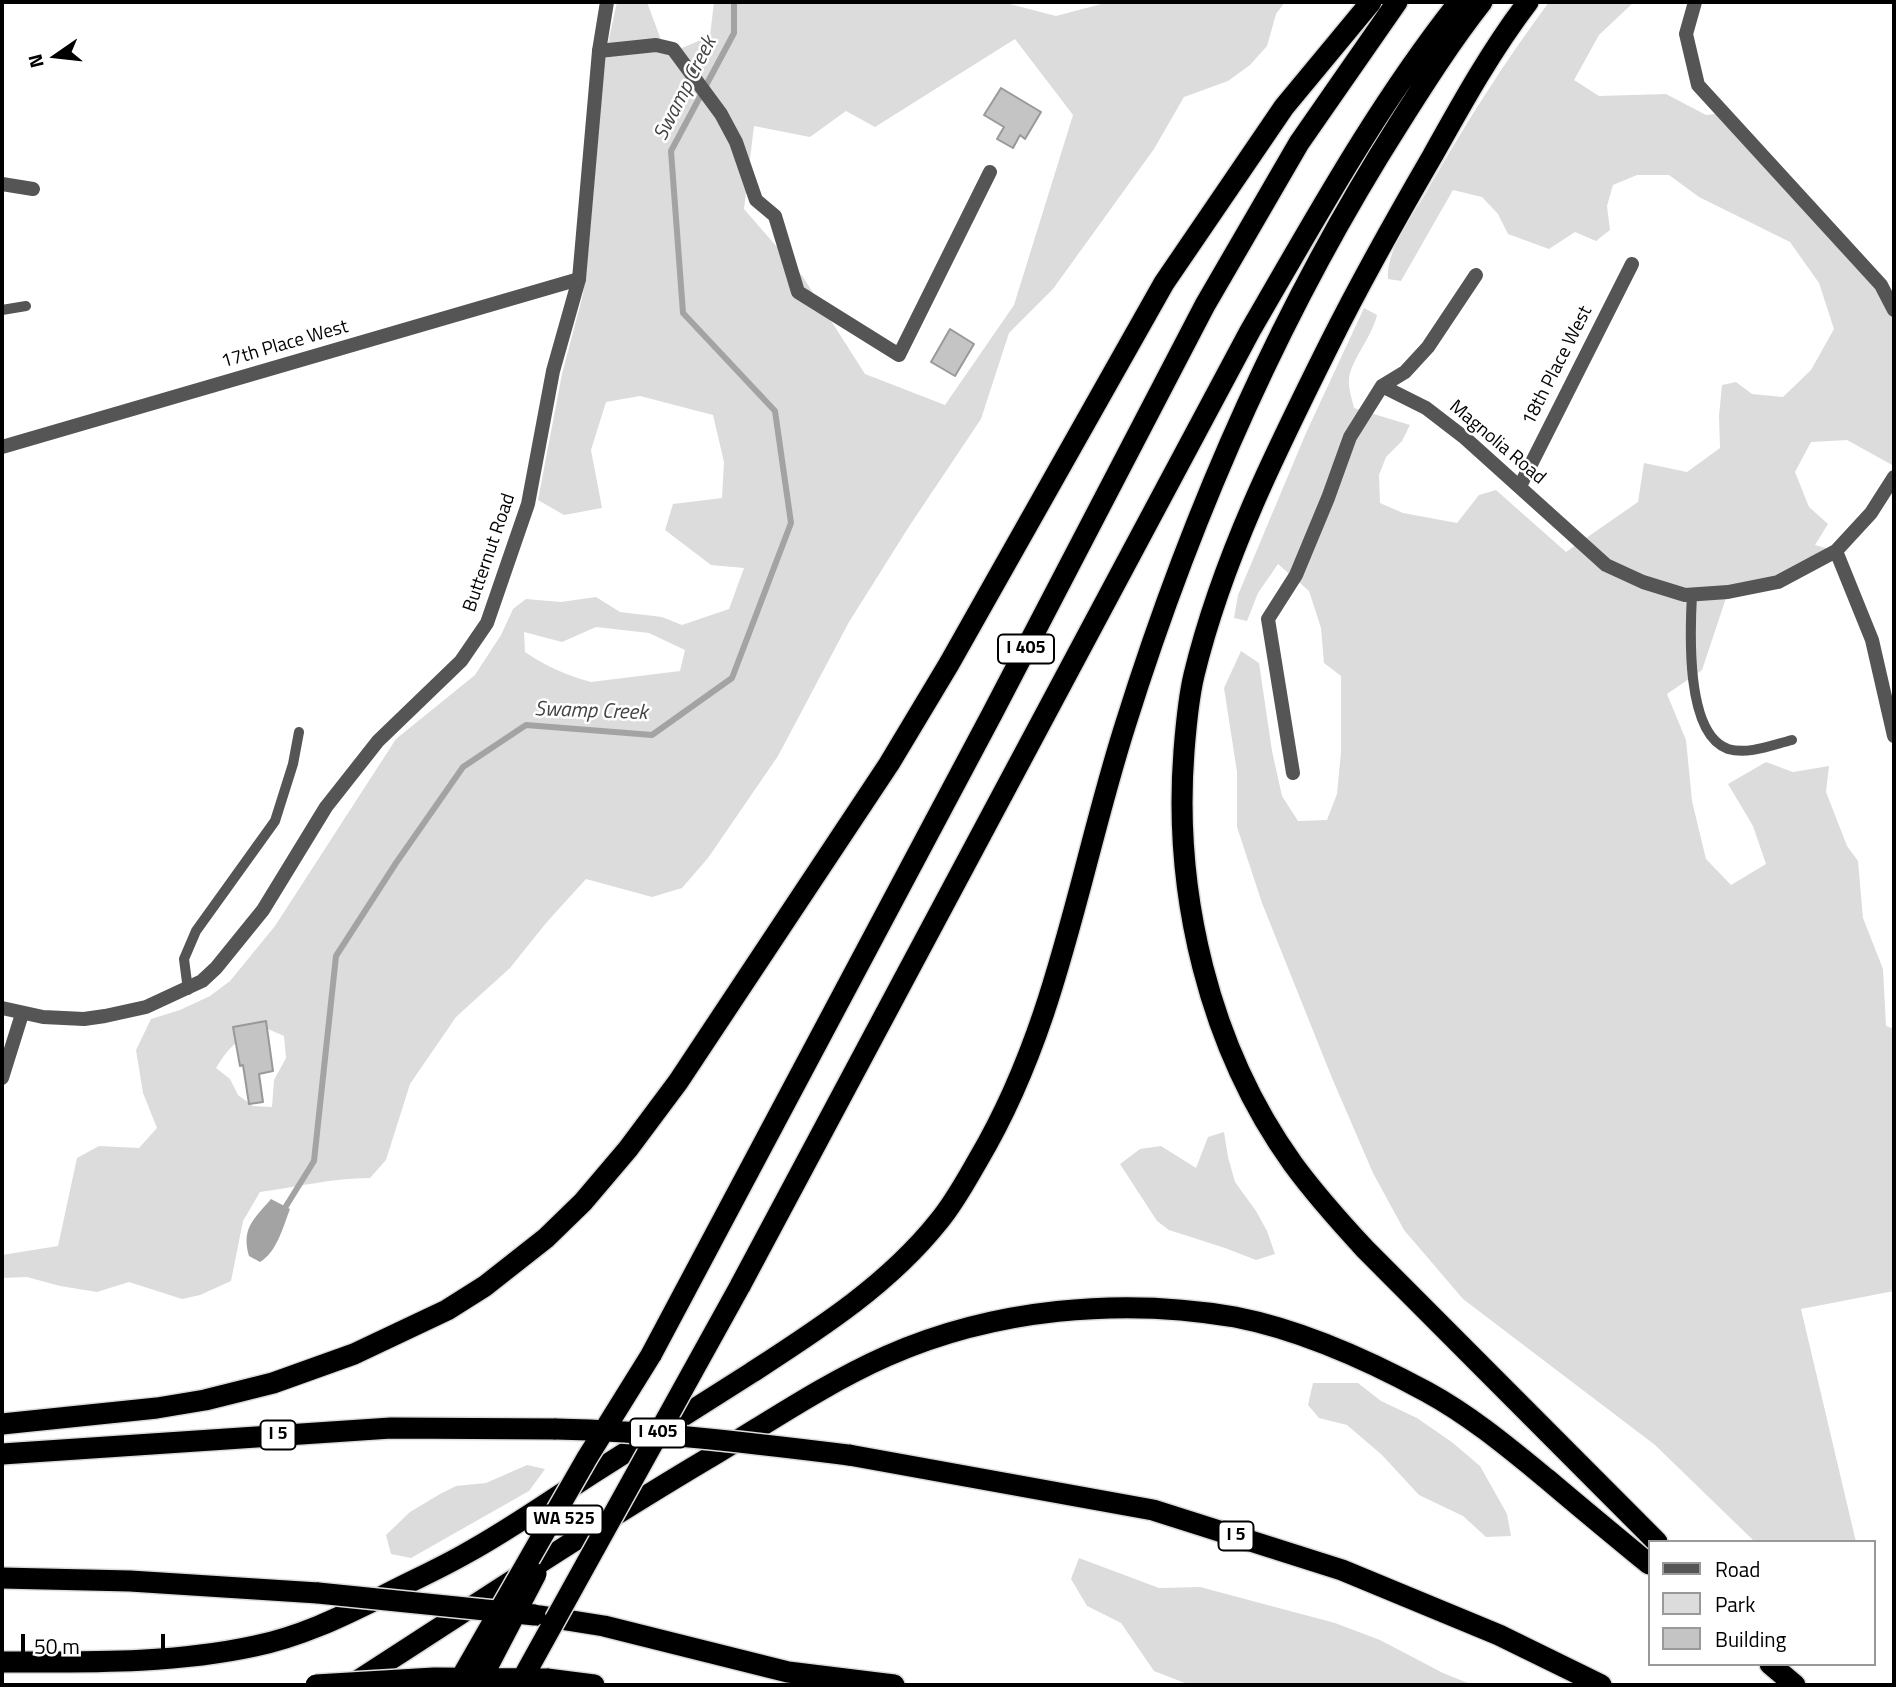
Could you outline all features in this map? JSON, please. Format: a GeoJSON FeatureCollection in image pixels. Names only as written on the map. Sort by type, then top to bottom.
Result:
{"type":"FeatureCollection","features":[{"type":"Feature","properties":{"kind":"highway"},"geometry":{"type":"LineString","coordinates":[[2,1424],[157,1408],[205,1400],[274,1383],[344,1358],[405,1332],[475,1292],[546,1238],[583,1202],[628,1149],[678,1082],[888,764],[949,664],[1164,284],[1284,107],[1371,2]]}},
{"type":"Feature","properties":{"kind":"highway","name":"I 405"},"geometry":{"type":"LineString","coordinates":[[651,1355],[992,715],[1205,305],[1299,144],[1397,2]]}},
{"type":"Feature","properties":{"kind":"highway","name":"I 405"},"geometry":{"type":"LineString","coordinates":[[519,1685],[740,1286],[1250,331],[1336,184],[1425,45],[1459,2]]}},
{"type":"Feature","properties":{"kind":"highway"},"geometry":{"type":"LineString","coordinates":[[2,1662],[116,1662],[206,1654],[254,1647],[293,1636],[343,1615],[465,1555],[800,1342],[871,1290],[939,1221],[995,1133],[1019,1084],[1041,1025],[1123,731],[1161,615],[1252,396],[1304,287],[1371,168],[1454,37],[1482,2]]}},
{"type":"Feature","properties":{"kind":"highway"},"geometry":{"type":"LineString","coordinates":[[1528,2],[1464,100],[1360,282],[1278,448],[1235,553],[1212,613],[1193,678],[1182,781],[1185,870],[1192,919],[1217,1012],[1236,1062],[1261,1111],[1292,1162],[1325,1206],[1365,1249],[1655,1540]]}},
{"type":"Feature","properties":{"kind":"highway"},"geometry":{"type":"LineString","coordinates":[[351,1685],[653,1490],[853,1373],[934,1338],[972,1327],[1021,1316],[1084,1310],[1175,1310],[1236,1318],[1288,1331],[1381,1368],[1468,1417],[1647,1562]]}},
{"type":"Feature","properties":{"kind":"highway"},"geometry":{"type":"LineString","coordinates":[[457,1685],[587,1458],[651,1355]]}},
{"type":"Feature","properties":{"kind":"highway","name":"WA 525"},"geometry":{"type":"LineString","coordinates":[[478,1685],[651,1355]]}},
{"type":"Feature","properties":{"kind":"highway","name":"I 5"},"geometry":{"type":"LineString","coordinates":[[2,1454],[391,1428],[614,1430],[693,1436],[849,1455],[1153,1510],[1342,1570],[1499,1635],[1601,1685]]}},
{"type":"Feature","properties":{"kind":"highway"},"geometry":{"type":"LineString","coordinates":[[2,1578],[130,1581],[317,1592],[535,1615],[604,1626],[788,1672],[894,1685]]}},
{"type":"Feature","properties":{"kind":"highway"},"geometry":{"type":"LineString","coordinates":[[1773,1666],[1798,1685]]}},
{"type":"Feature","properties":{"kind":"highway"},"geometry":{"type":"LineString","coordinates":[[1781,1666],[1798,1685]]}},
{"type":"Feature","properties":{"kind":"highway"},"geometry":{"type":"LineString","coordinates":[[788,1672],[816,1685]]}},
{"type":"Feature","properties":{"kind":"highway"},"geometry":{"type":"LineString","coordinates":[[316,1685],[434,1678],[547,1679],[594,1685]]}},
{"type":"Feature","properties":{"kind":"street","name":"Butternut Road"},"geometry":{"type":"LineString","coordinates":[[2,1008],[22,1014],[64,1019],[105,1016],[146,1007],[202,981],[263,911],[326,807],[378,741],[461,661],[487,623],[528,504],[553,371],[579,279],[599,51],[607,2]]}},
{"type":"Feature","properties":{"kind":"street"},"geometry":{"type":"LineString","coordinates":[[1695,2],[1686,34],[1698,85],[1881,285],[1894,310]]}},
{"type":"Feature","properties":{"kind":"street"},"geometry":{"type":"LineString","coordinates":[[599,51],[656,45],[673,49],[721,114],[736,142],[756,200],[775,216],[798,292],[899,355],[990,172]]}},
{"type":"Feature","properties":{"kind":"street"},"geometry":{"type":"LineString","coordinates":[[2,184],[33,189]]}},
{"type":"Feature","properties":{"kind":"street","name":"18th Place West"},"geometry":{"type":"LineString","coordinates":[[1520,486],[1632,264]]}},
{"type":"Feature","properties":{"kind":"street"},"geometry":{"type":"LineString","coordinates":[[1293,773],[1268,619],[1296,575],[1350,437],[1382,386],[1405,372],[1428,348],[1476,275]]}},
{"type":"Feature","properties":{"kind":"street","name":"17th Place West"},"geometry":{"type":"LineString","coordinates":[[2,447],[579,279]]}},
{"type":"Feature","properties":{"kind":"street","name":"Magnolia Road"},"geometry":{"type":"LineString","coordinates":[[1382,386],[1436,416],[1465,438],[1606,565],[1643,582],[1685,595],[1728,592],[1777,582],[1836,551],[1871,513],[1894,477]]}},
{"type":"Feature","properties":{"kind":"street"},"geometry":{"type":"LineString","coordinates":[[1836,551],[1872,640],[1894,736]]}},
{"type":"Feature","properties":{"kind":"street"},"geometry":{"type":"LineString","coordinates":[[2,1078],[22,1014]]}},
{"type":"Feature","properties":{"kind":"lane"},"geometry":{"type":"LineString","coordinates":[[2,310],[26,306]]}},
{"type":"Feature","properties":{"kind":"lane"},"geometry":{"type":"LineString","coordinates":[[1692,594],[1690,651],[1701,721],[1711,738],[1728,749],[1747,751],[1791,740]]}},
{"type":"Feature","properties":{"kind":"lane"},"geometry":{"type":"LineString","coordinates":[[188,989],[184,959],[196,931],[275,821],[293,764],[299,732]]}},
{"type":"Feature","properties":{"kind":"green space"},"geometry":{"type":"Polygon","coordinates":[[[617,2],[647,2],[661,40],[682,48],[710,36],[714,2],[1002,2],[1056,16],[1109,2],[1285,2],[1276,14],[1267,46],[1250,65],[1228,81],[1184,97],[1154,149],[1053,289],[1009,333],[981,419],[849,622],[778,756],[708,858],[682,888],[652,897],[586,879],[510,968],[456,1017],[410,1084],[386,1160],[370,1178],[329,1181],[260,1192],[243,1221],[231,1281],[200,1295],[182,1299],[129,1282],[97,1292],[27,1277],[2,1278],[2,1255],[58,1246],[77,1158],[99,1146],[139,1148],[157,1128],[143,1093],[136,1050],[151,1019],[180,1010],[210,996],[230,981],[275,926],[396,739],[475,675],[501,635],[513,609],[526,599],[561,602],[596,597],[620,612],[662,617],[682,625],[729,609],[744,568],[711,565],[665,530],[673,504],[722,498],[724,462],[713,415],[640,396],[606,402],[591,450],[602,508],[564,515],[538,500],[562,374],[583,294],[603,66],[617,2]],[[1015,39],[875,127],[846,111],[810,137],[754,126],[744,209],[803,277],[865,374],[945,405],[1014,305],[1073,115],[1015,39]],[[596,627],[562,642],[524,632],[525,652],[557,670],[591,682],[680,671],[685,650],[649,633],[596,627]],[[268,1029],[237,1042],[216,1068],[230,1079],[238,1095],[253,1106],[272,1107],[274,1080],[286,1058],[284,1036],[268,1029]]]}},
{"type":"Feature","properties":{"kind":"green space"},"geometry":{"type":"Polygon","coordinates":[[[1549,2],[1634,2],[1599,35],[1574,80],[1599,96],[1666,94],[1706,115],[1723,113],[1894,310],[1894,466],[1847,440],[1811,442],[1795,472],[1809,507],[1828,524],[1815,545],[1836,551],[1778,582],[1728,592],[1702,670],[1667,694],[1686,740],[1692,801],[1706,859],[1731,885],[1766,864],[1753,826],[1728,784],[1766,762],[1793,772],[1829,766],[1826,792],[1847,846],[1858,861],[1863,918],[1883,969],[1886,1026],[1894,1029],[1894,1291],[1801,1309],[1856,1540],[1753,1540],[1655,1445],[1463,1299],[1404,1230],[1373,1173],[1262,903],[1237,827],[1237,772],[1224,688],[1241,651],[1259,663],[1272,751],[1282,796],[1298,821],[1327,820],[1337,794],[1341,752],[1341,676],[1324,663],[1321,628],[1309,591],[1278,564],[1258,593],[1247,621],[1234,618],[1238,595],[1306,433],[1364,308],[1377,315],[1350,372],[1349,386],[1354,408],[1410,425],[1402,441],[1386,457],[1379,475],[1380,503],[1403,513],[1457,523],[1479,495],[1496,490],[1566,552],[1638,502],[1644,463],[1687,472],[1720,448],[1722,385],[1736,382],[1752,394],[1783,397],[1811,370],[1834,329],[1819,283],[1790,242],[1699,197],[1669,175],[1637,175],[1613,185],[1607,206],[1610,230],[1596,241],[1575,232],[1549,249],[1508,234],[1498,214],[1482,197],[1453,190],[1401,281],[1388,279],[1391,258],[1406,225],[1515,49],[1549,2]]]}},
{"type":"Feature","properties":{"kind":"green space"},"geometry":{"type":"Polygon","coordinates":[[[1224,1132],[1235,1182],[1256,1211],[1275,1254],[1256,1260],[1169,1230],[1157,1221],[1120,1164],[1140,1149],[1161,1146],[1196,1168],[1208,1137],[1224,1132]]]}},
{"type":"Feature","properties":{"kind":"green space"},"geometry":{"type":"Polygon","coordinates":[[[1313,1383],[1358,1383],[1381,1401],[1417,1418],[1453,1443],[1480,1466],[1507,1514],[1511,1536],[1486,1537],[1463,1516],[1419,1495],[1382,1455],[1347,1425],[1319,1418],[1308,1405],[1313,1383]]]}},
{"type":"Feature","properties":{"kind":"green space"},"geometry":{"type":"Polygon","coordinates":[[[527,1465],[545,1469],[529,1491],[411,1558],[391,1554],[386,1535],[410,1512],[456,1486],[486,1483],[527,1465]]]}},
{"type":"Feature","properties":{"kind":"green space"},"geometry":{"type":"Polygon","coordinates":[[[1079,1558],[1159,1588],[1200,1587],[1335,1623],[1380,1640],[1443,1673],[1473,1685],[1190,1685],[1154,1671],[1121,1623],[1087,1606],[1071,1579],[1079,1558]]]}},
{"type":"Feature","properties":{"kind":"shaded area"},"geometry":{"type":"Polygon","coordinates":[[[271,1199],[290,1209],[275,1246],[260,1262],[249,1256],[248,1231],[259,1212],[271,1199]]]}},
{"type":"Feature","properties":{"kind":"building"},"geometry":{"type":"Polygon","coordinates":[[[1001,88],[1041,112],[1025,139],[1020,135],[1013,148],[997,139],[1004,127],[984,115],[1001,88]]]}},
{"type":"Feature","properties":{"kind":"building"},"geometry":{"type":"Polygon","coordinates":[[[950,329],[974,344],[955,376],[931,362],[950,329]]]}},
{"type":"Feature","properties":{"kind":"building"},"geometry":{"type":"Polygon","coordinates":[[[266,1021],[273,1071],[259,1074],[263,1102],[249,1104],[233,1027],[266,1021]]]}},
{"type":"Feature","properties":{"kind":"waterway","name":"Swamp Creek"},"geometry":{"type":"LineString","coordinates":[[283,1211],[314,1161],[336,956],[463,767],[526,725],[652,735],[732,678],[791,523],[775,411],[683,313],[671,151],[734,33],[734,2]]}}]}
